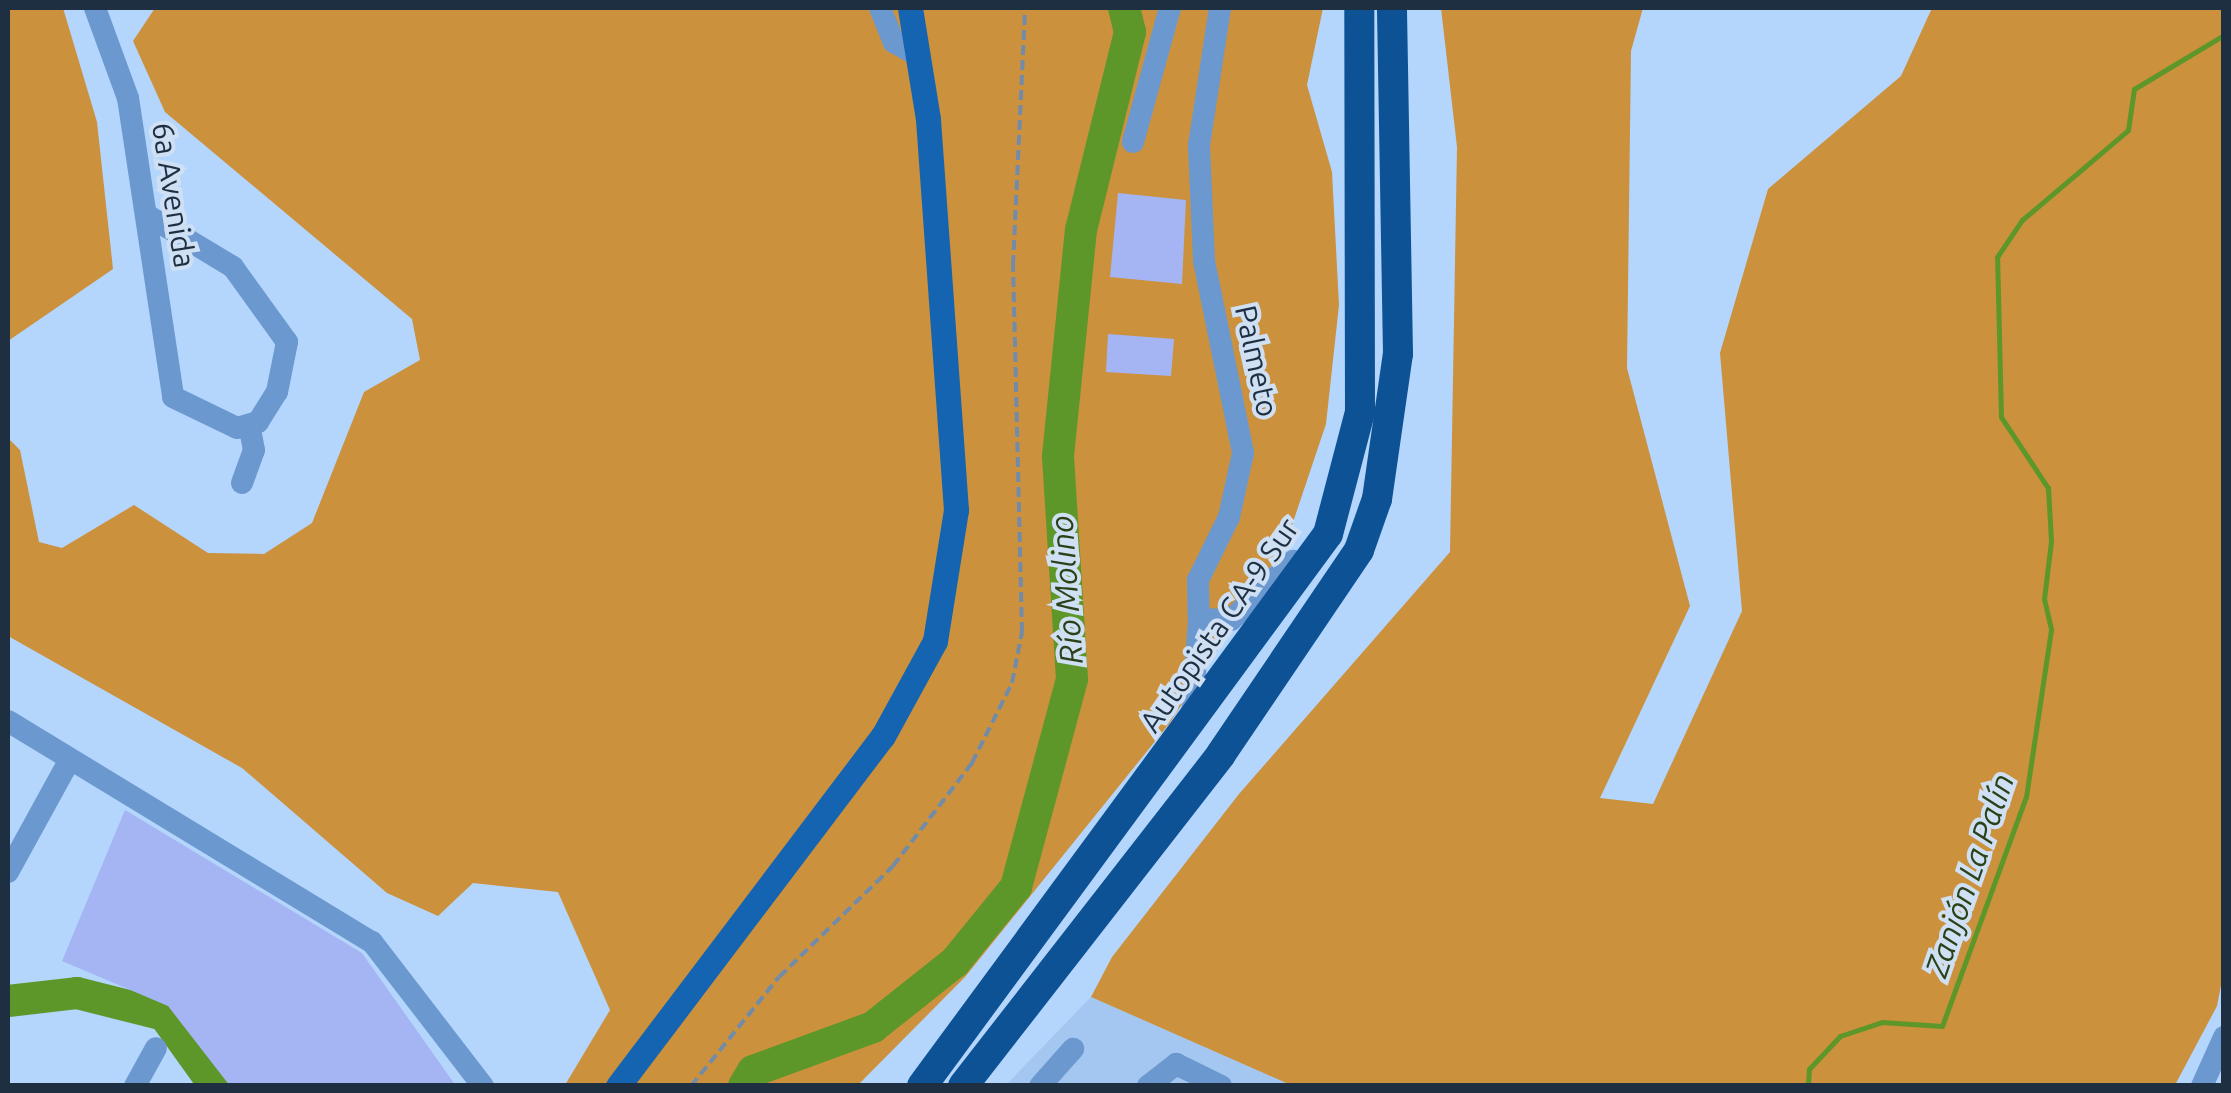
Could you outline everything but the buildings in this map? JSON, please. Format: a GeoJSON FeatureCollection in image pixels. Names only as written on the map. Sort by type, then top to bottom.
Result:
{"type":"FeatureCollection","features":[{"type":"Feature","properties":{"kind":"highway","name":"Autopista CA-9 Sur"},"geometry":{"type":"LineString","coordinates":[[922,1086],[1188,732],[1328,534],[1360,412],[1359,8]]}},
{"type":"Feature","properties":{"kind":"highway"},"geometry":{"type":"LineString","coordinates":[[963,1086],[1232,739],[1359,550],[1376,500],[1398,354],[1392,8]]}},
{"type":"Feature","properties":{"kind":"highway"},"geometry":{"type":"LineString","coordinates":[[902,1086],[1001,983]]}},
{"type":"Feature","properties":{"kind":"main road"},"geometry":{"type":"LineString","coordinates":[[618,1086],[883,736],[935,641],[956,510],[928,120],[913,53],[910,8]]}},
{"type":"Feature","properties":{"kind":"street","name":"6a Avenida"},"geometry":{"type":"LineString","coordinates":[[95,8],[128,98],[150,217],[172,398],[201,416],[253,423]]}},
{"type":"Feature","properties":{"kind":"street"},"geometry":{"type":"LineString","coordinates":[[880,8],[894,42],[913,53]]}},
{"type":"Feature","properties":{"kind":"street"},"geometry":{"type":"LineString","coordinates":[[1133,142],[1170,8]]}},
{"type":"Feature","properties":{"kind":"street","name":"Palmeto"},"geometry":{"type":"LineString","coordinates":[[1188,732],[1199,619],[1198,580],[1229,517],[1243,453],[1204,261],[1199,146],[1220,8]]}},
{"type":"Feature","properties":{"kind":"street"},"geometry":{"type":"LineString","coordinates":[[150,217],[232,267],[287,342],[277,392],[253,423],[254,450],[242,483]]}},
{"type":"Feature","properties":{"kind":"street"},"geometry":{"type":"LineString","coordinates":[[1199,619],[1231,620],[1246,611],[1328,534]]}},
{"type":"Feature","properties":{"kind":"street"},"geometry":{"type":"LineString","coordinates":[[8,721],[372,942],[483,1086]]}},
{"type":"Feature","properties":{"kind":"street"},"geometry":{"type":"LineString","coordinates":[[8,872],[69,761]]}},
{"type":"Feature","properties":{"kind":"street"},"geometry":{"type":"LineString","coordinates":[[2202,1086],[2224,1037]]}},
{"type":"Feature","properties":{"kind":"street"},"geometry":{"type":"LineString","coordinates":[[135,1086],[156,1048]]}},
{"type":"Feature","properties":{"kind":"street"},"geometry":{"type":"LineString","coordinates":[[1040,1086],[1073,1049]]}},
{"type":"Feature","properties":{"kind":"street"},"geometry":{"type":"LineString","coordinates":[[1148,1086],[1176,1064],[1220,1086]]}},
{"type":"Feature","properties":{"kind":"shaded area"},"geometry":{"type":"Polygon","coordinates":[[[8,8],[63,8],[97,122],[113,269],[8,341],[8,8]]]}},
{"type":"Feature","properties":{"kind":"shaded area"},"geometry":{"type":"Polygon","coordinates":[[[155,8],[1323,8],[1307,85],[1332,172],[1339,305],[1326,424],[1286,543],[1169,724],[965,977],[858,1085],[565,1085],[610,1010],[558,892],[473,883],[438,916],[387,893],[242,768],[8,636],[8,438],[20,450],[39,542],[62,548],[134,505],[208,553],[264,554],[312,523],[364,392],[420,360],[412,319],[165,112],[133,41],[155,8]]]}},
{"type":"Feature","properties":{"kind":"shaded area"},"geometry":{"type":"Polygon","coordinates":[[[1441,8],[1643,8],[1631,51],[1627,368],[1690,606],[1600,798],[1653,804],[1742,611],[1720,353],[1768,189],[1901,76],[1932,8],[2223,8],[2224,970],[2217,1006],[2175,1085],[1291,1085],[1091,997],[1112,957],[1239,794],[1450,552],[1457,147],[1441,8]]]}},
{"type":"Feature","properties":{"kind":"shaded area"},"geometry":{"type":"Polygon","coordinates":[[[1091,997],[1291,1085],[1005,1086],[1091,997]]]}},
{"type":"Feature","properties":{"kind":"waterway","name":"Río Molino"},"geometry":{"type":"LineString","coordinates":[[744,1086],[753,1071],[873,1027],[955,962],[1016,887],[1072,679],[1058,456],[1081,230],[1130,32],[1124,8]]}},
{"type":"Feature","properties":{"kind":"waterway","name":"Zanjón La Palín"},"geometry":{"type":"LineString","coordinates":[[1808,1086],[1809,1069],[1840,1036],[1882,1022],[1942,1026],[2026,797],[2051,629],[2044,599],[2051,541],[2048,488],[2001,417],[1997,257],[2022,220],[2128,130],[2134,89],[2224,35]]}},
{"type":"Feature","properties":{"kind":"waterway"},"geometry":{"type":"LineString","coordinates":[[8,1001],[77,993],[164,1015],[215,1086]]}}]}
